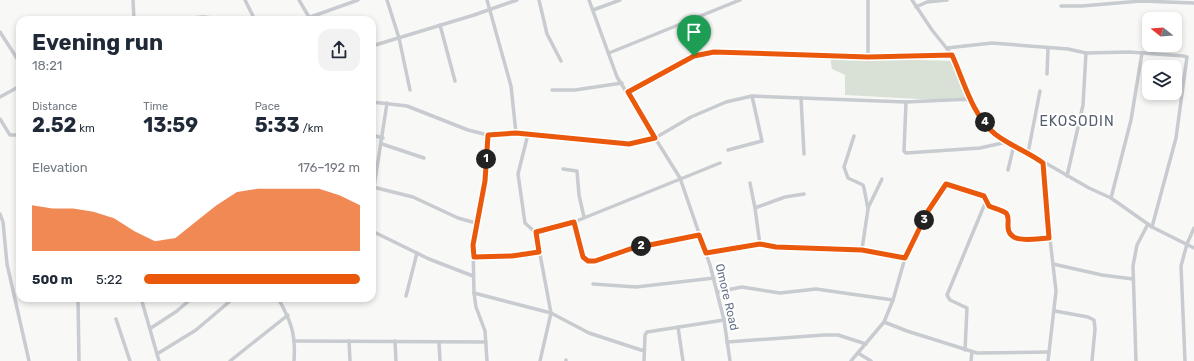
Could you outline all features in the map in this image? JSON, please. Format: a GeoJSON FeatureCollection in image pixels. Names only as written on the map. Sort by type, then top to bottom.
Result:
{"type":"FeatureCollection","features":[{"type":"Feature","properties":{"kind":"street"},"geometry":{"type":"LineString","coordinates":[[133,0],[134,16]]}},
{"type":"Feature","properties":{"kind":"street"},"geometry":{"type":"LineString","coordinates":[[245,0],[253,16]]}},
{"type":"Feature","properties":{"kind":"street"},"geometry":{"type":"LineString","coordinates":[[299,0],[309,16]]}},
{"type":"Feature","properties":{"kind":"street"},"geometry":{"type":"LineString","coordinates":[[312,16],[347,2],[358,0]]}},
{"type":"Feature","properties":{"kind":"street"},"geometry":{"type":"LineString","coordinates":[[387,0],[399,38],[410,90]]}},
{"type":"Feature","properties":{"kind":"street"},"geometry":{"type":"LineString","coordinates":[[487,0],[511,86],[516,133]]}},
{"type":"Feature","properties":{"kind":"street"},"geometry":{"type":"LineString","coordinates":[[376,45],[490,10],[517,0]]}},
{"type":"Feature","properties":{"kind":"street"},"geometry":{"type":"LineString","coordinates":[[539,0],[547,34],[561,61]]}},
{"type":"Feature","properties":{"kind":"street","name":"Omore Road"},"geometry":{"type":"LineString","coordinates":[[589,0],[622,84],[680,178],[714,278],[724,320],[726,342],[730,361]]}},
{"type":"Feature","properties":{"kind":"street"},"geometry":{"type":"LineString","coordinates":[[593,10],[620,0]]}},
{"type":"Feature","properties":{"kind":"street"},"geometry":{"type":"LineString","coordinates":[[609,54],[740,0]]}},
{"type":"Feature","properties":{"kind":"street"},"geometry":{"type":"LineString","coordinates":[[868,0],[868,57]]}},
{"type":"Feature","properties":{"kind":"street"},"geometry":{"type":"LineString","coordinates":[[912,0],[952,55],[970,98],[981,118],[995,134],[1043,163],[1111,198],[1152,227],[1194,248]]}},
{"type":"Feature","properties":{"kind":"street"},"geometry":{"type":"LineString","coordinates":[[916,7],[927,2],[947,0]]}},
{"type":"Feature","properties":{"kind":"street"},"geometry":{"type":"LineString","coordinates":[[1061,6],[1082,6],[1141,1],[1194,3]]}},
{"type":"Feature","properties":{"kind":"street"},"geometry":{"type":"LineString","coordinates":[[440,25],[455,81]]}},
{"type":"Feature","properties":{"kind":"street"},"geometry":{"type":"LineString","coordinates":[[0,32],[16,57]]}},
{"type":"Feature","properties":{"kind":"street"},"geometry":{"type":"LineString","coordinates":[[947,48],[992,42],[1086,53],[1142,53],[1187,57],[1176,138],[1152,227]]}},
{"type":"Feature","properties":{"kind":"street"},"geometry":{"type":"LineString","coordinates":[[1047,74],[1048,48]]}},
{"type":"Feature","properties":{"kind":"street"},"geometry":{"type":"LineString","coordinates":[[628,92],[702,53],[868,57],[952,55]]}},
{"type":"Feature","properties":{"kind":"street"},"geometry":{"type":"LineString","coordinates":[[1067,176],[1083,105],[1086,53]]}},
{"type":"Feature","properties":{"kind":"street"},"geometry":{"type":"LineString","coordinates":[[1111,198],[1131,120],[1142,53]]}},
{"type":"Feature","properties":{"kind":"street"},"geometry":{"type":"LineString","coordinates":[[552,90],[575,90],[622,84]]}},
{"type":"Feature","properties":{"kind":"street"},"geometry":{"type":"LineString","coordinates":[[0,97],[16,88]]}},
{"type":"Feature","properties":{"kind":"street"},"geometry":{"type":"LineString","coordinates":[[1028,153],[1040,92]]}},
{"type":"Feature","properties":{"kind":"street"},"geometry":{"type":"LineString","coordinates":[[376,102],[407,106],[468,130],[488,135],[516,133],[629,144],[655,138],[691,117],[726,102],[752,96],[906,102],[970,98]]}},
{"type":"Feature","properties":{"kind":"street"},"geometry":{"type":"LineString","coordinates":[[728,150],[762,141],[752,96]]}},
{"type":"Feature","properties":{"kind":"street"},"geometry":{"type":"LineString","coordinates":[[800,98],[804,154]]}},
{"type":"Feature","properties":{"kind":"street"},"geometry":{"type":"LineString","coordinates":[[906,102],[904,151],[906,153],[980,148],[1008,142]]}},
{"type":"Feature","properties":{"kind":"street"},"geometry":{"type":"LineString","coordinates":[[376,165],[382,144],[387,103]]}},
{"type":"Feature","properties":{"kind":"street"},"geometry":{"type":"LineString","coordinates":[[0,119],[10,135],[16,135]]}},
{"type":"Feature","properties":{"kind":"street"},"geometry":{"type":"LineString","coordinates":[[528,134],[518,174],[525,223],[536,232],[551,313],[540,361]]}},
{"type":"Feature","properties":{"kind":"street"},"geometry":{"type":"LineString","coordinates":[[486,361],[486,342],[481,318],[476,308],[474,293],[473,245],[476,222],[485,181],[488,135]]}},
{"type":"Feature","properties":{"kind":"street"},"geometry":{"type":"LineString","coordinates":[[854,136],[847,153],[844,167],[845,174],[848,178],[863,185],[868,208]]}},
{"type":"Feature","properties":{"kind":"street"},"geometry":{"type":"LineString","coordinates":[[376,137],[383,138]]}},
{"type":"Feature","properties":{"kind":"street"},"geometry":{"type":"LineString","coordinates":[[382,144],[424,158]]}},
{"type":"Feature","properties":{"kind":"street"},"geometry":{"type":"LineString","coordinates":[[1008,170],[1014,145]]}},
{"type":"Feature","properties":{"kind":"street"},"geometry":{"type":"LineString","coordinates":[[536,232],[574,222],[720,163]]}},
{"type":"Feature","properties":{"kind":"street"},"geometry":{"type":"LineString","coordinates":[[1043,163],[1049,238],[1056,291],[1055,312],[1048,361]]}},
{"type":"Feature","properties":{"kind":"street"},"geometry":{"type":"LineString","coordinates":[[563,169],[577,171],[578,195],[584,217]]}},
{"type":"Feature","properties":{"kind":"street"},"geometry":{"type":"LineString","coordinates":[[862,250],[868,208],[882,179]]}},
{"type":"Feature","properties":{"kind":"street"},"geometry":{"type":"LineString","coordinates":[[750,183],[760,244]]}},
{"type":"Feature","properties":{"kind":"street"},"geometry":{"type":"LineString","coordinates":[[851,361],[884,322],[893,300],[905,258],[928,211],[944,185],[948,184],[984,196],[989,206],[1006,213],[1008,217],[1008,229],[1013,237],[1019,239],[1049,238]]}},
{"type":"Feature","properties":{"kind":"street"},"geometry":{"type":"LineString","coordinates":[[376,188],[413,197],[458,218],[476,222]]}},
{"type":"Feature","properties":{"kind":"street"},"geometry":{"type":"LineString","coordinates":[[755,208],[785,197],[804,194]]}},
{"type":"Feature","properties":{"kind":"street"},"geometry":{"type":"LineString","coordinates":[[965,350],[967,308],[950,300],[947,295],[986,201]]}},
{"type":"Feature","properties":{"kind":"street"},"geometry":{"type":"LineString","coordinates":[[0,214],[3,222],[7,264],[29,361]]}},
{"type":"Feature","properties":{"kind":"street"},"geometry":{"type":"LineString","coordinates":[[574,222],[583,257],[588,261],[595,261],[630,249],[655,243],[699,235]]}},
{"type":"Feature","properties":{"kind":"street"},"geometry":{"type":"LineString","coordinates":[[1136,361],[1133,279],[1134,254],[1148,224]]}},
{"type":"Feature","properties":{"kind":"street"},"geometry":{"type":"LineString","coordinates":[[1185,361],[1180,272],[1187,244],[1194,228]]}},
{"type":"Feature","properties":{"kind":"street"},"geometry":{"type":"LineString","coordinates":[[376,233],[417,253],[473,276]]}},
{"type":"Feature","properties":{"kind":"street"},"geometry":{"type":"LineString","coordinates":[[706,253],[760,244],[776,247],[862,250],[905,258]]}},
{"type":"Feature","properties":{"kind":"street"},"geometry":{"type":"LineString","coordinates":[[474,257],[512,256],[539,252]]}},
{"type":"Feature","properties":{"kind":"street"},"geometry":{"type":"LineString","coordinates":[[406,296],[417,253]]}},
{"type":"Feature","properties":{"kind":"street"},"geometry":{"type":"LineString","coordinates":[[1053,264],[1102,275],[1133,279]]}},
{"type":"Feature","properties":{"kind":"street"},"geometry":{"type":"LineString","coordinates":[[593,284],[636,287],[714,278]]}},
{"type":"Feature","properties":{"kind":"street"},"geometry":{"type":"LineString","coordinates":[[717,292],[742,287],[780,293],[816,290],[893,300]]}},
{"type":"Feature","properties":{"kind":"street"},"geometry":{"type":"LineString","coordinates":[[474,293],[551,313],[589,333],[644,351]]}},
{"type":"Feature","properties":{"kind":"street"},"geometry":{"type":"LineString","coordinates":[[78,302],[79,361]]}},
{"type":"Feature","properties":{"kind":"street"},"geometry":{"type":"LineString","coordinates":[[142,302],[151,328],[159,361]]}},
{"type":"Feature","properties":{"kind":"street"},"geometry":{"type":"LineString","coordinates":[[151,328],[177,311],[187,302]]}},
{"type":"Feature","properties":{"kind":"street"},"geometry":{"type":"LineString","coordinates":[[157,354],[196,330],[230,302]]}},
{"type":"Feature","properties":{"kind":"street"},"geometry":{"type":"LineString","coordinates":[[280,302],[288,315],[296,341],[294,361]]}},
{"type":"Feature","properties":{"kind":"street"},"geometry":{"type":"LineString","coordinates":[[1055,312],[1088,317],[1094,320],[1095,329],[1092,361]]}},
{"type":"Feature","properties":{"kind":"street"},"geometry":{"type":"LineString","coordinates":[[230,361],[288,315]]}},
{"type":"Feature","properties":{"kind":"street"},"geometry":{"type":"LineString","coordinates":[[116,319],[130,361]]}},
{"type":"Feature","properties":{"kind":"street"},"geometry":{"type":"LineString","coordinates":[[644,361],[647,332],[724,320]]}},
{"type":"Feature","properties":{"kind":"street"},"geometry":{"type":"LineString","coordinates":[[884,322],[972,352],[1049,352]]}},
{"type":"Feature","properties":{"kind":"street"},"geometry":{"type":"LineString","coordinates":[[678,327],[683,361]]}},
{"type":"Feature","properties":{"kind":"street"},"geometry":{"type":"LineString","coordinates":[[726,342],[838,335],[866,344]]}},
{"type":"Feature","properties":{"kind":"street"},"geometry":{"type":"LineString","coordinates":[[296,341],[395,341],[439,343],[486,342]]}},
{"type":"Feature","properties":{"kind":"street"},"geometry":{"type":"LineString","coordinates":[[349,341],[350,361]]}},
{"type":"Feature","properties":{"kind":"street"},"geometry":{"type":"LineString","coordinates":[[395,341],[396,361]]}},
{"type":"Feature","properties":{"kind":"street"},"geometry":{"type":"LineString","coordinates":[[439,343],[440,361]]}},
{"type":"Feature","properties":{"kind":"street"},"geometry":{"type":"LineString","coordinates":[[971,361],[972,352]]}},
{"type":"Feature","properties":{"kind":"street"},"geometry":{"type":"LineString","coordinates":[[858,353],[871,361]]}},
{"type":"Feature","properties":{"kind":"shaded area"},"geometry":{"type":"Polygon","coordinates":[[[830,57],[952,61],[973,102],[845,95],[845,75],[832,69],[830,57]]]}},
{"type":"Feature","properties":{"kind":"district","name":"EKOSODIN"},"geometry":{"type":"Point","coordinates":[1077,121]}},
{"type":"Feature","properties":{"kind":"route"},"geometry":{"type":"LineString","coordinates":[[714,52],[868,57],[952,55],[970,98],[981,118],[995,134],[1043,163],[1049,238],[1019,239],[1013,237],[1008,229],[1008,217],[1006,213],[989,206],[984,196],[946,184],[928,211],[905,258],[862,250],[776,247],[760,244],[706,253],[699,235],[655,243],[630,249],[595,261],[588,261],[583,257],[574,222],[546,228],[536,232],[535,235],[539,252],[512,256],[474,257],[473,245],[485,181],[488,135],[516,133],[561,136],[629,144],[655,138],[628,92],[694,56],[702,53],[714,52]]}}]}
